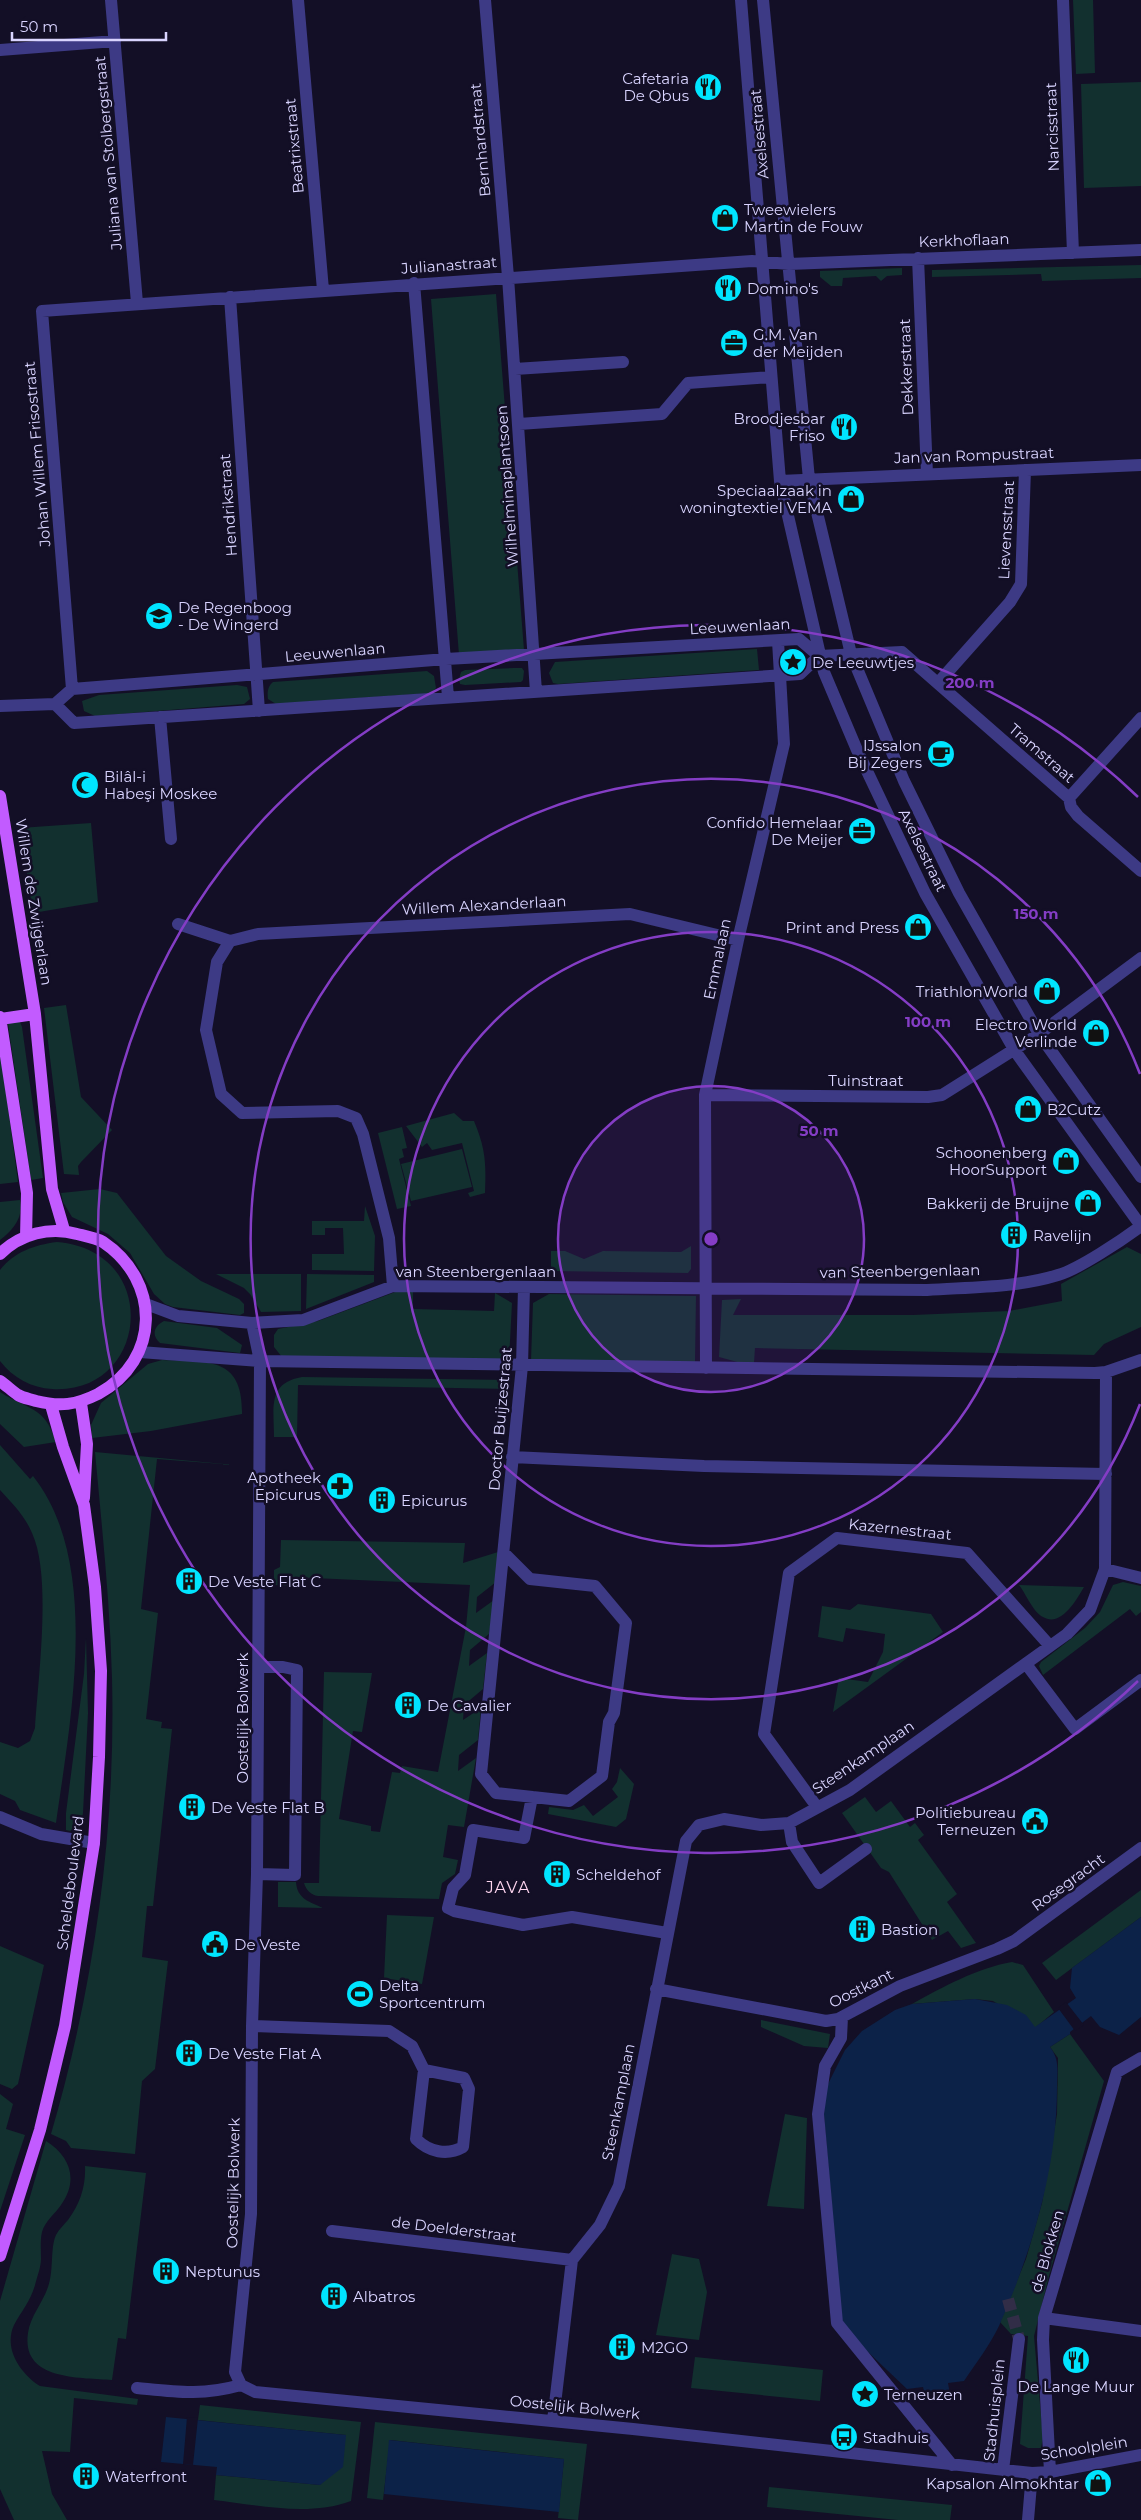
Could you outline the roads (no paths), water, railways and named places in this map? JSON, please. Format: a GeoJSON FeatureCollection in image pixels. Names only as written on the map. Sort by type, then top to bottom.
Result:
{"type":"FeatureCollection","features":[{"type":"Feature","properties":{"kind":"main road","name":"Willem de Zwijgerlaan"},"geometry":{"type":"LineString","coordinates":[[0,796],[35,1014],[52,1189],[64,1230]]}},
{"type":"Feature","properties":{"kind":"main road"},"geometry":{"type":"LineString","coordinates":[[26,1236],[27,1193],[0,1018],[35,1014]]}},
{"type":"Feature","properties":{"kind":"main road"},"geometry":{"type":"LineString","coordinates":[[0,1254],[26,1236],[44,1231],[64,1230],[102,1241],[131,1267],[146,1304],[146,1328],[140,1352],[116,1384],[81,1403],[52,1405],[18,1395],[0,1381]]}},
{"type":"Feature","properties":{"kind":"main road","name":"Scheldeboulevard"},"geometry":{"type":"LineString","coordinates":[[81,1403],[87,1444],[84,1505]]}},
{"type":"Feature","properties":{"kind":"main road","name":"Scheldeboulevard"},"geometry":{"type":"LineString","coordinates":[[0,2256],[40,2130],[65,2026],[94,1843],[100,1671],[95,1587],[84,1505],[52,1405]]}},
{"type":"Feature","properties":{"kind":"street","name":"Juliana van Stolbergstraat"},"geometry":{"type":"LineString","coordinates":[[111,0],[137,303]]}},
{"type":"Feature","properties":{"kind":"street","name":"Beatrixstraat"},"geometry":{"type":"LineString","coordinates":[[298,0],[323,290]]}},
{"type":"Feature","properties":{"kind":"street","name":"Bernhardstraat"},"geometry":{"type":"LineString","coordinates":[[485,0],[508,277]]}},
{"type":"Feature","properties":{"kind":"street","name":"Axelsestraat"},"geometry":{"type":"LineString","coordinates":[[742,0],[780,481],[819,656],[857,750],[925,893],[1015,1051],[1141,1226]]}},
{"type":"Feature","properties":{"kind":"street","name":"Axelsestraat"},"geometry":{"type":"LineString","coordinates":[[764,0],[809,479],[851,654],[879,725],[932,841],[959,893],[1040,1034],[1141,1177]]}},
{"type":"Feature","properties":{"kind":"street","name":"Narcisstraat"},"geometry":{"type":"LineString","coordinates":[[1063,0],[1073,253]]}},
{"type":"Feature","properties":{"kind":"street"},"geometry":{"type":"LineString","coordinates":[[0,50],[115,41]]}},
{"type":"Feature","properties":{"kind":"street","name":"Kerkhoflaan"},"geometry":{"type":"LineString","coordinates":[[788,264],[1141,250]]}},
{"type":"Feature","properties":{"kind":"street","name":"Dekkerstraat"},"geometry":{"type":"LineString","coordinates":[[918,258],[927,474]]}},
{"type":"Feature","properties":{"kind":"street"},"geometry":{"type":"LineString","coordinates":[[763,261],[788,264]]}},
{"type":"Feature","properties":{"kind":"street","name":"Julianastraat"},"geometry":{"type":"LineString","coordinates":[[137,303],[763,261]]}},
{"type":"Feature","properties":{"kind":"street","name":"Wilhelminaplantsoen"},"geometry":{"type":"LineString","coordinates":[[508,277],[536,692]]}},
{"type":"Feature","properties":{"kind":"street"},"geometry":{"type":"LineString","coordinates":[[414,283],[448,697]]}},
{"type":"Feature","properties":{"kind":"street","name":"Hendrikstraat"},"geometry":{"type":"LineString","coordinates":[[230,298],[259,711]]}},
{"type":"Feature","properties":{"kind":"street","name":"Johan Willem Frisostraat"},"geometry":{"type":"LineString","coordinates":[[72,689],[42,311],[137,303]]}},
{"type":"Feature","properties":{"kind":"street"},"geometry":{"type":"LineString","coordinates":[[515,369],[623,362]]}},
{"type":"Feature","properties":{"kind":"street"},"geometry":{"type":"LineString","coordinates":[[518,424],[662,414],[688,384],[771,377]]}},
{"type":"Feature","properties":{"kind":"street","name":"Jan van Rompustraat"},"geometry":{"type":"LineString","coordinates":[[809,479],[1141,465]]}},
{"type":"Feature","properties":{"kind":"street","name":"Lievensstraat"},"geometry":{"type":"LineString","coordinates":[[938,683],[1010,602],[1021,584],[1025,470]]}},
{"type":"Feature","properties":{"kind":"street"},"geometry":{"type":"LineString","coordinates":[[780,481],[809,479]]}},
{"type":"Feature","properties":{"kind":"street","name":"Leeuwenlaan"},"geometry":{"type":"LineString","coordinates":[[72,689],[446,659],[800,639],[819,656]]}},
{"type":"Feature","properties":{"kind":"street","name":"Emmalaan"},"geometry":{"type":"LineString","coordinates":[[705,1288],[705,1095],[738,940],[784,744],[778,641]]}},
{"type":"Feature","properties":{"kind":"street"},"geometry":{"type":"LineString","coordinates":[[55,704],[74,723],[780,676],[800,674],[819,656],[902,652],[938,683]]}},
{"type":"Feature","properties":{"kind":"street","name":"Tramstraat"},"geometry":{"type":"LineString","coordinates":[[938,683],[1069,798],[1071,807],[1078,816],[1141,871]]}},
{"type":"Feature","properties":{"kind":"street"},"geometry":{"type":"LineString","coordinates":[[0,706],[55,704],[72,689]]}},
{"type":"Feature","properties":{"kind":"street"},"geometry":{"type":"LineString","coordinates":[[160,717],[171,839]]}},
{"type":"Feature","properties":{"kind":"street"},"geometry":{"type":"LineString","coordinates":[[1069,798],[1141,718]]}},
{"type":"Feature","properties":{"kind":"street","name":"Willem Alexanderlaan"},"geometry":{"type":"LineString","coordinates":[[230,941],[258,934],[630,914],[738,940]]}},
{"type":"Feature","properties":{"kind":"street"},"geometry":{"type":"LineString","coordinates":[[178,924],[230,941],[217,962],[206,1030],[221,1094],[242,1113],[338,1111],[356,1118],[363,1134],[390,1238],[389,1258],[393,1286]]}},
{"type":"Feature","properties":{"kind":"street"},"geometry":{"type":"LineString","coordinates":[[1015,1051],[1141,958]]}},
{"type":"Feature","properties":{"kind":"street","name":"Tuinstraat"},"geometry":{"type":"LineString","coordinates":[[705,1095],[928,1097],[942,1095],[1015,1051]]}},
{"type":"Feature","properties":{"kind":"street","name":"van Steenbergenlaan"},"geometry":{"type":"LineString","coordinates":[[146,1304],[178,1316],[252,1323],[303,1320],[393,1286],[927,1290],[1016,1283],[1059,1275],[1109,1248],[1141,1226]]}},
{"type":"Feature","properties":{"kind":"street","name":"Doctor Buijzestraat"},"geometry":{"type":"LineString","coordinates":[[504,1553],[530,1579],[595,1586],[626,1623],[614,1713],[609,1722],[602,1776],[569,1801],[496,1793],[481,1774],[522,1366],[524,1287]]}},
{"type":"Feature","properties":{"kind":"street"},"geometry":{"type":"LineString","coordinates":[[705,1288],[706,1368]]}},
{"type":"Feature","properties":{"kind":"street"},"geometry":{"type":"LineString","coordinates":[[252,1323],[260,1361]]}},
{"type":"Feature","properties":{"kind":"street"},"geometry":{"type":"LineString","coordinates":[[140,1352],[260,1361],[522,1366],[1106,1372],[1141,1360]]}},
{"type":"Feature","properties":{"kind":"street","name":"Oostelijk Bolwerk"},"geometry":{"type":"LineString","coordinates":[[260,1361],[257,1874],[252,2026],[251,2214],[235,2372],[241,2385],[255,2392],[553,2421],[1003,2470]]}},
{"type":"Feature","properties":{"kind":"street","name":"Steenkamplaan"},"geometry":{"type":"LineString","coordinates":[[572,2260],[600,2225],[619,2186],[686,1841],[699,1825],[724,1819],[761,1825],[790,1823],[850,1790],[1067,1634],[1090,1610],[1105,1569],[1106,1372]]}},
{"type":"Feature","properties":{"kind":"street"},"geometry":{"type":"LineString","coordinates":[[512,1457],[704,1466],[1106,1474]]}},
{"type":"Feature","properties":{"kind":"street","name":"Kazernestraat"},"geometry":{"type":"LineString","coordinates":[[817,1807],[764,1734],[790,1573],[836,1538],[967,1553],[1050,1646]]}},
{"type":"Feature","properties":{"kind":"street"},"geometry":{"type":"LineString","coordinates":[[1105,1569],[1141,1578]]}},
{"type":"Feature","properties":{"kind":"street"},"geometry":{"type":"LineString","coordinates":[[1026,1664],[1075,1729],[1141,1680]]}},
{"type":"Feature","properties":{"kind":"street"},"geometry":{"type":"LineString","coordinates":[[257,1874],[295,1876],[297,1670],[282,1667],[258,1667]]}},
{"type":"Feature","properties":{"kind":"street"},"geometry":{"type":"LineString","coordinates":[[532,1797],[524,1838],[473,1830],[465,1875],[453,1888],[448,1908],[454,1911],[523,1925],[572,1917],[668,1933]]}},
{"type":"Feature","properties":{"kind":"street"},"geometry":{"type":"LineString","coordinates":[[0,1817],[41,1834],[94,1843]]}},
{"type":"Feature","properties":{"kind":"street"},"geometry":{"type":"LineString","coordinates":[[790,1823],[792,1842],[819,1883],[866,1849]]}},
{"type":"Feature","properties":{"kind":"street","name":"Rosegracht"},"geometry":{"type":"LineString","coordinates":[[1014,1941],[1141,1848]]}},
{"type":"Feature","properties":{"kind":"street","name":"Oostkant"},"geometry":{"type":"LineString","coordinates":[[656,1989],[826,2021],[842,2017],[900,1986],[1014,1941]]}},
{"type":"Feature","properties":{"kind":"street"},"geometry":{"type":"LineString","coordinates":[[842,2017],[841,2038],[825,2066],[818,2114],[837,2323],[952,2465]]}},
{"type":"Feature","properties":{"kind":"street"},"geometry":{"type":"LineString","coordinates":[[252,2026],[389,2031],[412,2046],[424,2070],[416,2139],[426,2149],[454,2152],[463,2146],[468,2088],[464,2078],[424,2070]]}},
{"type":"Feature","properties":{"kind":"street","name":"de Blokken"},"geometry":{"type":"LineString","coordinates":[[1050,2472],[1042,2340],[1044,2318],[1117,2072],[1141,2058]]}},
{"type":"Feature","properties":{"kind":"street","name":"de Doelderstraat"},"geometry":{"type":"LineString","coordinates":[[332,2231],[572,2260]]}},
{"type":"Feature","properties":{"kind":"street"},"geometry":{"type":"LineString","coordinates":[[553,2421],[572,2260]]}},
{"type":"Feature","properties":{"kind":"street"},"geometry":{"type":"LineString","coordinates":[[1044,2318],[1141,2331]]}},
{"type":"Feature","properties":{"kind":"street","name":"Stadhuisplein"},"geometry":{"type":"LineString","coordinates":[[1019,2339],[1003,2470],[1032,2473]]}},
{"type":"Feature","properties":{"kind":"street"},"geometry":{"type":"LineString","coordinates":[[137,2388],[195,2394],[216,2392],[241,2385]]}},
{"type":"Feature","properties":{"kind":"street","name":"Schoolplein"},"geometry":{"type":"LineString","coordinates":[[1032,2473],[1050,2472],[1141,2455]]}},
{"type":"Feature","properties":{"kind":"street"},"geometry":{"type":"LineString","coordinates":[[1028,2520],[1032,2473]]}},
{"type":"Feature","properties":{"kind":"water"},"geometry":{"type":"Polygon","coordinates":[[[1141,1917],[1141,2017],[1119,2035],[1100,2027],[1091,2016],[1070,2032],[1070,2034],[1050,2047],[1057,2061],[1056,2118],[1053,2148],[1040,2209],[1022,2269],[999,2326],[964,2381],[948,2383],[950,2395],[926,2399],[923,2387],[907,2389],[847,2332],[842,2323],[824,2115],[825,2090],[845,2050],[862,2031],[895,2010],[912,2004],[975,1999],[1007,2005],[1026,2015],[1035,2027],[1076,1998],[1070,1988],[1072,1968],[1141,1917]]]}},
{"type":"Feature","properties":{"kind":"water"},"geometry":{"type":"Polygon","coordinates":[[[166,2417],[346,2435],[343,2467],[320,2485],[216,2475],[217,2467],[161,2462],[166,2417]]]}},
{"type":"Feature","properties":{"kind":"water"},"geometry":{"type":"Polygon","coordinates":[[[389,2440],[564,2459],[559,2512],[384,2494],[389,2440]]]}},
{"type":"Feature","properties":{"kind":"tunnel"},"geometry":{"type":"LineString","coordinates":[[1008,2299],[1019,2339]]}},
{"type":"Feature","properties":{"kind":"place","name":"Cafetaria De Qbus"},"geometry":{"type":"Point","coordinates":[708,87]}},
{"type":"Feature","properties":{"kind":"place","name":"Tweewielers Martin de Fouw"},"geometry":{"type":"Point","coordinates":[725,218]}},
{"type":"Feature","properties":{"kind":"place","name":"Domino's"},"geometry":{"type":"Point","coordinates":[728,288]}},
{"type":"Feature","properties":{"kind":"place","name":"G.M. Van der Meijden"},"geometry":{"type":"Point","coordinates":[734,343]}},
{"type":"Feature","properties":{"kind":"place","name":"Broodjesbar Friso"},"geometry":{"type":"Point","coordinates":[844,427]}},
{"type":"Feature","properties":{"kind":"place","name":"Speciaalzaak in woningtextiel VEMA"},"geometry":{"type":"Point","coordinates":[851,499]}},
{"type":"Feature","properties":{"kind":"place","name":"De Regenboog - De Wingerd"},"geometry":{"type":"Point","coordinates":[159,616]}},
{"type":"Feature","properties":{"kind":"place","name":"De Leeuwtjes"},"geometry":{"type":"Point","coordinates":[793,662]}},
{"type":"Feature","properties":{"kind":"place","name":"IJssalon Bij Zegers"},"geometry":{"type":"Point","coordinates":[941,754]}},
{"type":"Feature","properties":{"kind":"place","name":"Bilâl-i Habeşi Moskee"},"geometry":{"type":"Point","coordinates":[85,785]}},
{"type":"Feature","properties":{"kind":"place","name":"Confido Hemelaar De Meijer"},"geometry":{"type":"Point","coordinates":[862,831]}},
{"type":"Feature","properties":{"kind":"place","name":"Print and Press"},"geometry":{"type":"Point","coordinates":[918,927]}},
{"type":"Feature","properties":{"kind":"place","name":"TriathlonWorld"},"geometry":{"type":"Point","coordinates":[1047,991]}},
{"type":"Feature","properties":{"kind":"place","name":"Electro World Verlinde"},"geometry":{"type":"Point","coordinates":[1096,1033]}},
{"type":"Feature","properties":{"kind":"place","name":"B2Cutz"},"geometry":{"type":"Point","coordinates":[1028,1109]}},
{"type":"Feature","properties":{"kind":"place","name":"Schoonenberg HoorSupport"},"geometry":{"type":"Point","coordinates":[1066,1161]}},
{"type":"Feature","properties":{"kind":"place","name":"Bakkerij de Bruijne"},"geometry":{"type":"Point","coordinates":[1088,1203]}},
{"type":"Feature","properties":{"kind":"place","name":"Ravelijn"},"geometry":{"type":"Point","coordinates":[1014,1235]}},
{"type":"Feature","properties":{"kind":"place","name":"Apotheek Epicurus"},"geometry":{"type":"Point","coordinates":[340,1486]}},
{"type":"Feature","properties":{"kind":"place","name":"Epicurus"},"geometry":{"type":"Point","coordinates":[382,1500]}},
{"type":"Feature","properties":{"kind":"place","name":"De Veste Flat C"},"geometry":{"type":"Point","coordinates":[189,1581]}},
{"type":"Feature","properties":{"kind":"place","name":"De Cavalier"},"geometry":{"type":"Point","coordinates":[408,1705]}},
{"type":"Feature","properties":{"kind":"place","name":"De Veste Flat B"},"geometry":{"type":"Point","coordinates":[192,1807]}},
{"type":"Feature","properties":{"kind":"place","name":"Politiebureau Terneuzen"},"geometry":{"type":"Point","coordinates":[1035,1821]}},
{"type":"Feature","properties":{"kind":"place","name":"Scheldehof"},"geometry":{"type":"Point","coordinates":[557,1874]}},
{"type":"Feature","properties":{"kind":"place","name":"Bastion"},"geometry":{"type":"Point","coordinates":[862,1929]}},
{"type":"Feature","properties":{"kind":"place","name":"De Veste"},"geometry":{"type":"Point","coordinates":[215,1944]}},
{"type":"Feature","properties":{"kind":"place","name":"Delta Sportcentrum"},"geometry":{"type":"Point","coordinates":[360,1994]}},
{"type":"Feature","properties":{"kind":"place","name":"De Veste Flat A"},"geometry":{"type":"Point","coordinates":[189,2053]}},
{"type":"Feature","properties":{"kind":"place","name":"Neptunus"},"geometry":{"type":"Point","coordinates":[166,2271]}},
{"type":"Feature","properties":{"kind":"place","name":"Albatros"},"geometry":{"type":"Point","coordinates":[334,2296]}},
{"type":"Feature","properties":{"kind":"place","name":"M2GO"},"geometry":{"type":"Point","coordinates":[622,2347]}},
{"type":"Feature","properties":{"kind":"place","name":"De Lange Muur"},"geometry":{"type":"Point","coordinates":[1076,2360]}},
{"type":"Feature","properties":{"kind":"place","name":"Terneuzen"},"geometry":{"type":"Point","coordinates":[865,2394]}},
{"type":"Feature","properties":{"kind":"place","name":"Stadhuis"},"geometry":{"type":"Point","coordinates":[844,2437]}},
{"type":"Feature","properties":{"kind":"place","name":"Waterfront"},"geometry":{"type":"Point","coordinates":[86,2476]}},
{"type":"Feature","properties":{"kind":"place","name":"Kapsalon Almokhtar"},"geometry":{"type":"Point","coordinates":[1098,2483]}},
{"type":"Feature","properties":{"kind":"district","name":"JAVA"},"geometry":{"type":"Point","coordinates":[508,1887]}}]}
